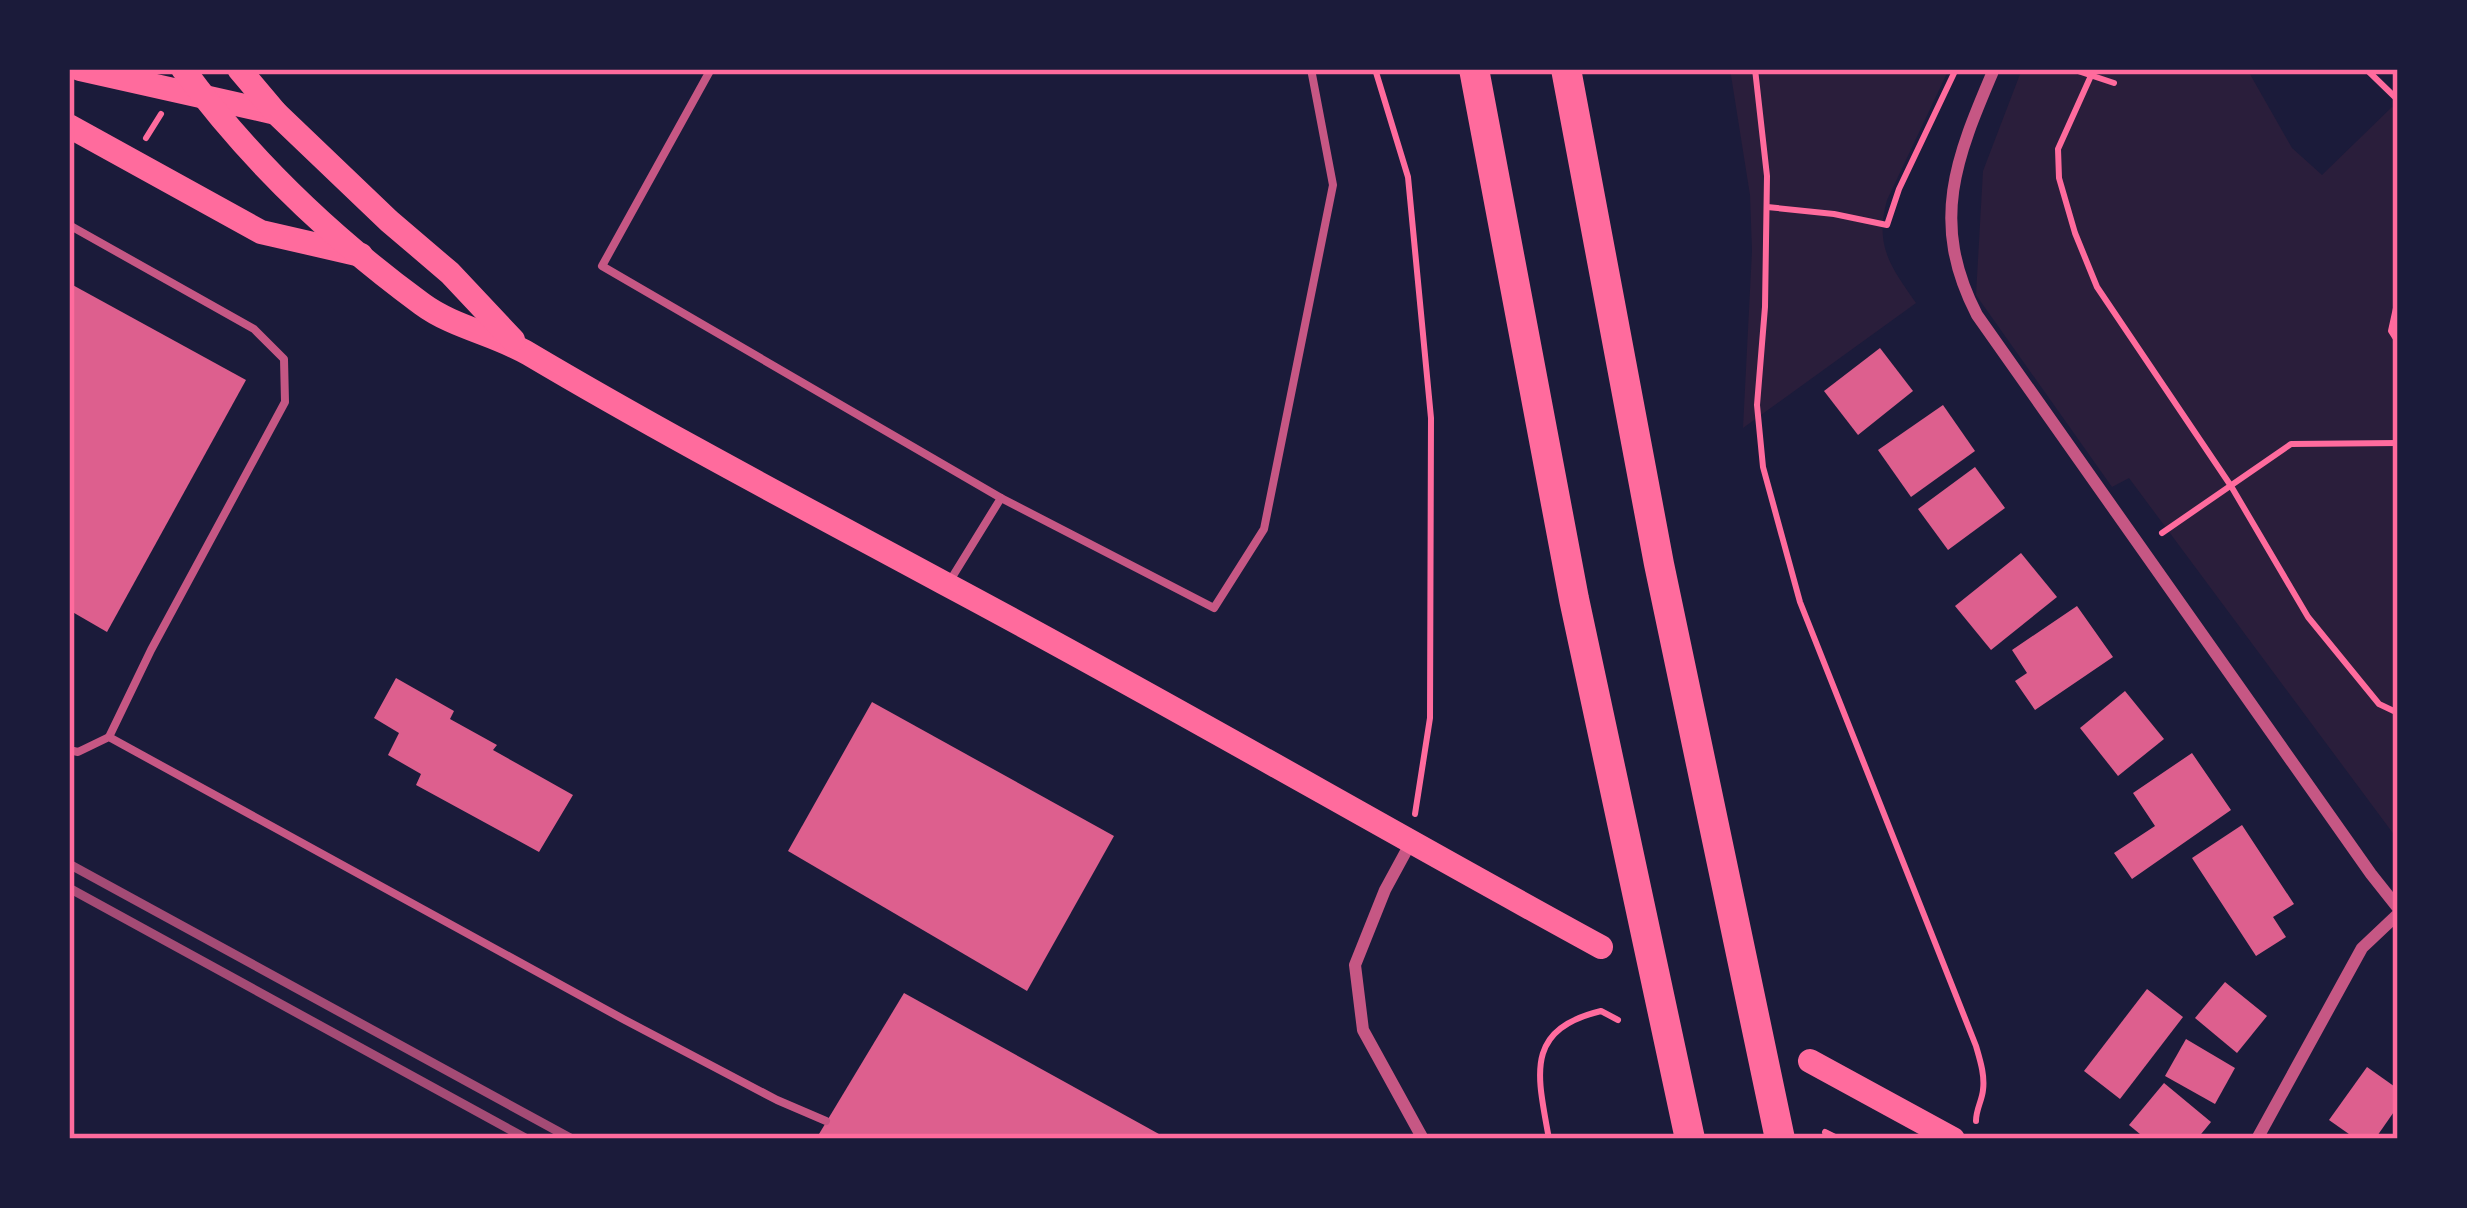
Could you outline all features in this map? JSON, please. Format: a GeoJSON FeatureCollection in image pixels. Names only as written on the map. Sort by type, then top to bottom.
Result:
{"type":"FeatureCollection","features":[{"type":"Feature","properties":{"kind":"highway"},"geometry":{"type":"LineString","coordinates":[[1474,69],[1574,598],[1687,1126]]}},
{"type":"Feature","properties":{"kind":"highway"},"geometry":{"type":"LineString","coordinates":[[1566,69],[1660,564],[1780,1139]]}},
{"type":"Feature","properties":{"kind":"main road"},"geometry":{"type":"LineString","coordinates":[[80,69],[276,113]]}},
{"type":"Feature","properties":{"kind":"main road"},"geometry":{"type":"LineString","coordinates":[[183,69],[285,187],[427,308],[523,350],[1601,947]]}},
{"type":"Feature","properties":{"kind":"main road"},"geometry":{"type":"LineString","coordinates":[[239,69],[276,113],[450,273],[523,350]]}},
{"type":"Feature","properties":{"kind":"main road"},"geometry":{"type":"LineString","coordinates":[[69,127],[261,232],[361,255]]}},
{"type":"Feature","properties":{"kind":"main road"},"geometry":{"type":"LineString","coordinates":[[1810,1061],[1953,1139]]}},
{"type":"Feature","properties":{"kind":"street"},"geometry":{"type":"LineString","coordinates":[[1994,69],[1967,136],[1952,192],[1952,246],[1966,293],[2398,911],[2362,948],[2258,1139]]}},
{"type":"Feature","properties":{"kind":"street"},"geometry":{"type":"LineString","coordinates":[[1410,844],[1385,890],[1355,965],[1364,1030],[1423,1139]]}},
{"type":"Feature","properties":{"kind":"lane"},"geometry":{"type":"LineString","coordinates":[[711,69],[602,266],[1001,498],[1214,608],[1264,529],[1333,184],[1311,69]]}},
{"type":"Feature","properties":{"kind":"lane"},"geometry":{"type":"LineString","coordinates":[[69,226],[254,329],[284,359],[285,402],[109,737],[78,752],[69,750]]}},
{"type":"Feature","properties":{"kind":"lane"},"geometry":{"type":"LineString","coordinates":[[948,584],[1001,498]]}},
{"type":"Feature","properties":{"kind":"lane"},"geometry":{"type":"LineString","coordinates":[[109,737],[623,1019],[826,1121]]}},
{"type":"Feature","properties":{"kind":"path"},"geometry":{"type":"LineString","coordinates":[[1375,69],[1408,176],[1431,418],[1430,718],[1410,844]]}},
{"type":"Feature","properties":{"kind":"path"},"geometry":{"type":"LineString","coordinates":[[1755,69],[1767,207],[1757,405],[1763,467],[1818,651],[1976,1046],[1984,1081],[1976,1109]]}},
{"type":"Feature","properties":{"kind":"path"},"geometry":{"type":"LineString","coordinates":[[1767,207],[1887,224],[1956,69]]}},
{"type":"Feature","properties":{"kind":"path"},"geometry":{"type":"LineString","coordinates":[[2072,69],[2114,83]]}},
{"type":"Feature","properties":{"kind":"path"},"geometry":{"type":"LineString","coordinates":[[2366,69],[2398,100]]}},
{"type":"Feature","properties":{"kind":"path"},"geometry":{"type":"LineString","coordinates":[[2092,72],[2058,149],[2059,178],[2097,287],[2230,486],[2308,617],[2379,704],[2398,713]]}},
{"type":"Feature","properties":{"kind":"path"},"geometry":{"type":"LineString","coordinates":[[137,151],[163,111]]}},
{"type":"Feature","properties":{"kind":"path"},"geometry":{"type":"LineString","coordinates":[[2398,299],[2391,332],[2398,342]]}},
{"type":"Feature","properties":{"kind":"path"},"geometry":{"type":"LineString","coordinates":[[2162,533],[2291,443],[2398,443]]}},
{"type":"Feature","properties":{"kind":"path"},"geometry":{"type":"LineString","coordinates":[[1549,1139],[1539,1084],[1547,1040],[1586,1015],[1601,1011],[1618,1020]]}},
{"type":"Feature","properties":{"kind":"path"},"geometry":{"type":"LineString","coordinates":[[1825,1132],[1839,1139]]}},
{"type":"Feature","properties":{"kind":"shaded area"},"geometry":{"type":"Polygon","coordinates":[[[1730,69],[1949,69],[1883,216],[1887,255],[1916,303],[1743,428],[1752,251],[1750,195],[1730,69]]]}},
{"type":"Feature","properties":{"kind":"shaded area"},"geometry":{"type":"Polygon","coordinates":[[[2022,69],[2247,69],[2292,148],[2322,175],[2392,107],[2398,110],[2398,840],[2129,478],[2112,487],[1976,295],[1983,171],[2022,69]]]}},
{"type":"Feature","properties":{"kind":"building"},"geometry":{"type":"Polygon","coordinates":[[[69,283],[246,380],[107,632],[69,610],[69,283]]]}},
{"type":"Feature","properties":{"kind":"building"},"geometry":{"type":"Polygon","coordinates":[[[1880,348],[1913,391],[1858,435],[1824,391],[1880,348]]]}},
{"type":"Feature","properties":{"kind":"building"},"geometry":{"type":"Polygon","coordinates":[[[1943,405],[1975,451],[1911,497],[1878,450],[1943,405]]]}},
{"type":"Feature","properties":{"kind":"building"},"geometry":{"type":"Polygon","coordinates":[[[1975,467],[2005,508],[1948,550],[1918,509],[1975,467]]]}},
{"type":"Feature","properties":{"kind":"building"},"geometry":{"type":"Polygon","coordinates":[[[2021,553],[2057,597],[1991,650],[1955,606],[2021,553]]]}},
{"type":"Feature","properties":{"kind":"building"},"geometry":{"type":"Polygon","coordinates":[[[2077,606],[2113,657],[2035,710],[2015,681],[2027,673],[2012,650],[2077,606]]]}},
{"type":"Feature","properties":{"kind":"building"},"geometry":{"type":"Polygon","coordinates":[[[396,678],[454,711],[450,719],[497,745],[493,750],[573,795],[539,852],[416,785],[421,774],[388,755],[399,733],[374,718],[396,678]]]}},
{"type":"Feature","properties":{"kind":"building"},"geometry":{"type":"Polygon","coordinates":[[[2125,691],[2164,739],[2118,776],[2080,728],[2125,691]]]}},
{"type":"Feature","properties":{"kind":"building"},"geometry":{"type":"Polygon","coordinates":[[[872,702],[1114,836],[1027,991],[788,851],[872,702]]]}},
{"type":"Feature","properties":{"kind":"building"},"geometry":{"type":"Polygon","coordinates":[[[2192,753],[2231,810],[2132,879],[2114,853],[2155,826],[2133,793],[2192,753]]]}},
{"type":"Feature","properties":{"kind":"building"},"geometry":{"type":"Polygon","coordinates":[[[2242,825],[2294,904],[2273,917],[2286,937],[2256,956],[2192,858],[2242,825]]]}},
{"type":"Feature","properties":{"kind":"building"},"geometry":{"type":"Polygon","coordinates":[[[2225,982],[2267,1016],[2237,1053],[2195,1018],[2225,982]]]}},
{"type":"Feature","properties":{"kind":"building"},"geometry":{"type":"Polygon","coordinates":[[[2147,989],[2183,1017],[2120,1099],[2084,1071],[2147,989]]]}},
{"type":"Feature","properties":{"kind":"building"},"geometry":{"type":"Polygon","coordinates":[[[904,993],[1168,1139],[816,1139],[904,993]]]}},
{"type":"Feature","properties":{"kind":"building"},"geometry":{"type":"Polygon","coordinates":[[[2186,1039],[2235,1068],[2215,1104],[2165,1076],[2186,1039]]]}},
{"type":"Feature","properties":{"kind":"building"},"geometry":{"type":"Polygon","coordinates":[[[2367,1067],[2398,1089],[2398,1106],[2375,1139],[2356,1139],[2329,1120],[2367,1067]]]}},
{"type":"Feature","properties":{"kind":"building"},"geometry":{"type":"Polygon","coordinates":[[[2164,1083],[2211,1122],[2197,1139],[2146,1139],[2129,1125],[2164,1083]]]}},
{"type":"Feature","properties":{"kind":"railway"},"geometry":{"type":"LineString","coordinates":[[69,864],[572,1139]]}},
{"type":"Feature","properties":{"kind":"railway"},"geometry":{"type":"LineString","coordinates":[[69,888],[527,1139]]}}]}
